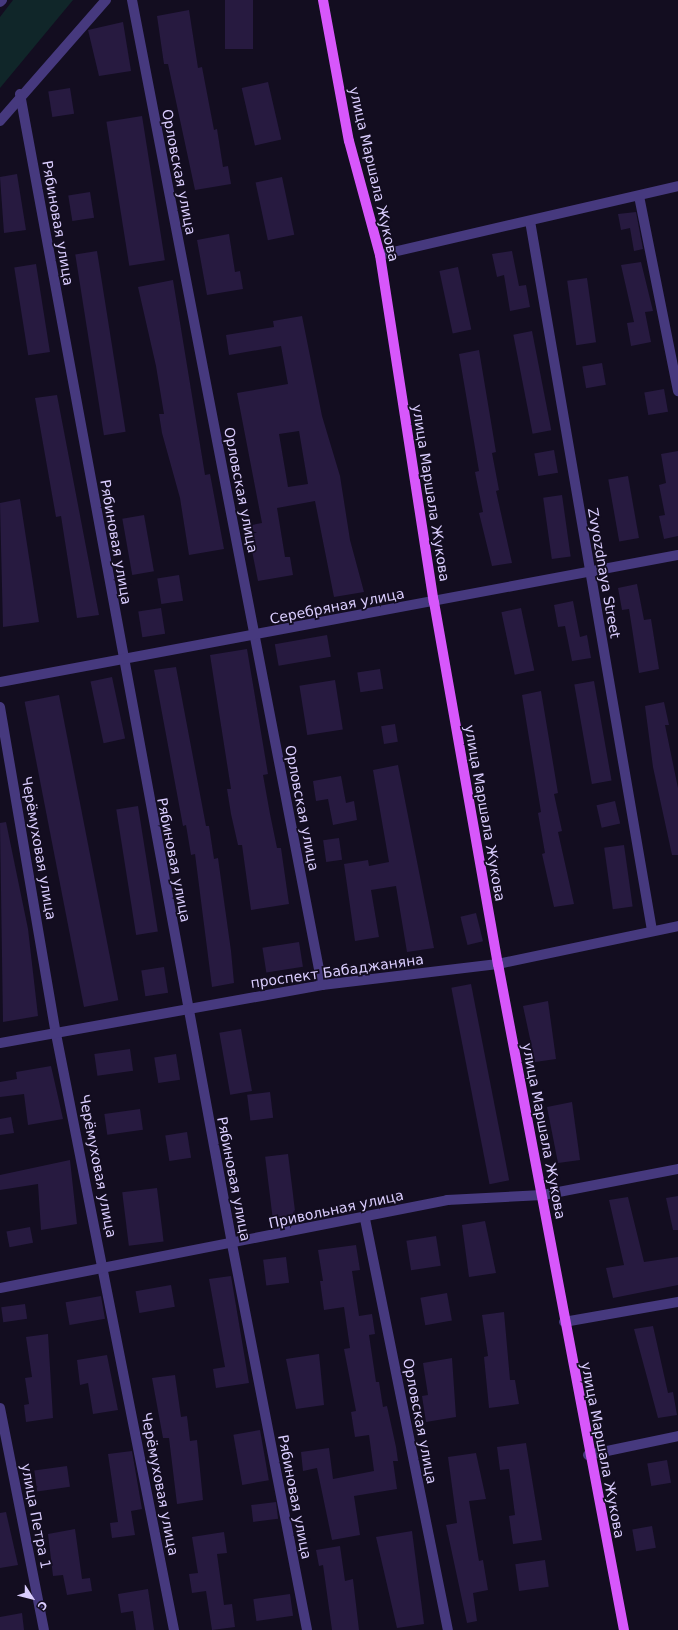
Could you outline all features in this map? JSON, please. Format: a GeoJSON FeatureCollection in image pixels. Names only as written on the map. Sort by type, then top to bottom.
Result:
{"type":"FeatureCollection","features":[{"type":"Feature","properties":{"kind":"main road","name":"улица Маршала Жукова"},"geometry":{"type":"LineString","coordinates":[[323,0],[349,141],[380,255],[434,602],[498,964],[543,1196],[588,1455],[624,1630]]}},
{"type":"Feature","properties":{"kind":"street"},"geometry":{"type":"LineString","coordinates":[[0,121],[20,94],[106,0]]}},
{"type":"Feature","properties":{"kind":"street","name":"Орловская улица"},"geometry":{"type":"LineString","coordinates":[[132,0],[322,985]]}},
{"type":"Feature","properties":{"kind":"street","name":"Рябиновая улица"},"geometry":{"type":"LineString","coordinates":[[20,94],[232,1244],[307,1630]]}},
{"type":"Feature","properties":{"kind":"street"},"geometry":{"type":"LineString","coordinates":[[380,255],[678,186]]}},
{"type":"Feature","properties":{"kind":"street"},"geometry":{"type":"LineString","coordinates":[[638,196],[678,391]]}},
{"type":"Feature","properties":{"kind":"street","name":"Zvyozdnaya Street"},"geometry":{"type":"LineString","coordinates":[[530,221],[652,930]]}},
{"type":"Feature","properties":{"kind":"street","name":"Серебряная улица"},"geometry":{"type":"LineString","coordinates":[[0,682],[434,602],[589,569],[678,555]]}},
{"type":"Feature","properties":{"kind":"street","name":"Черёмуховая улица"},"geometry":{"type":"LineString","coordinates":[[0,707],[56,1034],[104,1266],[174,1630]]}},
{"type":"Feature","properties":{"kind":"street","name":"проспект Бабаджаняна"},"geometry":{"type":"LineString","coordinates":[[0,1043],[322,985],[498,964],[652,930],[678,926]]}},
{"type":"Feature","properties":{"kind":"street","name":"Привольная улица"},"geometry":{"type":"LineString","coordinates":[[0,1288],[104,1266],[232,1244],[365,1218],[447,1200],[543,1196],[678,1169]]}},
{"type":"Feature","properties":{"kind":"street","name":"Орловская улица"},"geometry":{"type":"LineString","coordinates":[[365,1218],[448,1630]]}},
{"type":"Feature","properties":{"kind":"street"},"geometry":{"type":"LineString","coordinates":[[564,1322],[678,1302]]}},
{"type":"Feature","properties":{"kind":"street","name":"улица Петра 1"},"geometry":{"type":"LineString","coordinates":[[0,1408],[44,1630]]}},
{"type":"Feature","properties":{"kind":"street"},"geometry":{"type":"LineString","coordinates":[[588,1455],[678,1436]]}},
{"type":"Feature","properties":{"kind":"green space"},"geometry":{"type":"Polygon","coordinates":[[[13,0],[73,0],[0,88],[0,17],[13,0]]]}},
{"type":"Feature","properties":{"kind":"building"},"geometry":{"type":"Polygon","coordinates":[[[225,0],[253,0],[253,49],[225,49],[225,0]]]}},
{"type":"Feature","properties":{"kind":"building"},"geometry":{"type":"Polygon","coordinates":[[[189,10],[198,68],[202,67],[214,130],[217,129],[223,167],[228,166],[231,184],[195,190],[168,64],[164,64],[157,16],[189,10]]]}},
{"type":"Feature","properties":{"kind":"building"},"geometry":{"type":"Polygon","coordinates":[[[123,22],[131,71],[99,76],[88,30],[123,22]]]}},
{"type":"Feature","properties":{"kind":"building"},"geometry":{"type":"Polygon","coordinates":[[[268,82],[281,139],[255,146],[242,88],[268,82]]]}},
{"type":"Feature","properties":{"kind":"building"},"geometry":{"type":"Polygon","coordinates":[[[70,88],[74,114],[52,117],[48,91],[70,88]]]}},
{"type":"Feature","properties":{"kind":"building"},"geometry":{"type":"Polygon","coordinates":[[[142,116],[165,260],[129,266],[106,122],[142,116]]]}},
{"type":"Feature","properties":{"kind":"building"},"geometry":{"type":"Polygon","coordinates":[[[17,174],[26,230],[4,233],[0,177],[17,174]]]}},
{"type":"Feature","properties":{"kind":"building"},"geometry":{"type":"Polygon","coordinates":[[[282,177],[294,235],[268,240],[256,183],[282,177]]]}},
{"type":"Feature","properties":{"kind":"building"},"geometry":{"type":"Polygon","coordinates":[[[90,192],[94,218],[72,221],[68,195],[90,192]]]}},
{"type":"Feature","properties":{"kind":"building"},"geometry":{"type":"Polygon","coordinates":[[[636,212],[643,249],[634,251],[630,228],[621,230],[618,214],[636,212]]]}},
{"type":"Feature","properties":{"kind":"building"},"geometry":{"type":"Polygon","coordinates":[[[229,234],[235,272],[240,271],[243,289],[207,295],[197,240],[229,234]]]}},
{"type":"Feature","properties":{"kind":"building"},"geometry":{"type":"Polygon","coordinates":[[[97,251],[126,432],[104,435],[75,254],[97,251]]]}},
{"type":"Feature","properties":{"kind":"building"},"geometry":{"type":"Polygon","coordinates":[[[512,251],[519,286],[526,285],[530,307],[510,311],[504,275],[497,277],[492,254],[512,251]]]}},
{"type":"Feature","properties":{"kind":"building"},"geometry":{"type":"Polygon","coordinates":[[[641,262],[653,311],[645,312],[651,342],[631,346],[627,323],[634,322],[621,265],[641,262]]]}},
{"type":"Feature","properties":{"kind":"building"},"geometry":{"type":"Polygon","coordinates":[[[36,264],[50,352],[28,355],[14,267],[36,264]]]}},
{"type":"Feature","properties":{"kind":"building"},"geometry":{"type":"Polygon","coordinates":[[[458,267],[471,330],[453,334],[439,271],[458,267]]]}},
{"type":"Feature","properties":{"kind":"building"},"geometry":{"type":"Polygon","coordinates":[[[587,278],[596,342],[576,345],[567,281],[587,278]]]}},
{"type":"Feature","properties":{"kind":"building"},"geometry":{"type":"Polygon","coordinates":[[[173,280],[205,475],[210,474],[224,549],[189,555],[180,498],[162,433],[159,414],[164,414],[156,366],[138,287],[173,280]]]}},
{"type":"Feature","properties":{"kind":"building"},"geometry":{"type":"Polygon","coordinates":[[[302,316],[322,416],[340,476],[350,540],[364,592],[334,597],[315,501],[277,508],[285,557],[290,557],[293,575],[258,581],[247,526],[262,523],[237,393],[288,384],[281,346],[229,355],[226,335],[274,327],[273,321],[302,316]],[[299,431],[279,434],[288,487],[308,484],[299,431]]]}},
{"type":"Feature","properties":{"kind":"building"},"geometry":{"type":"Polygon","coordinates":[[[532,331],[551,430],[533,434],[513,335],[532,331]]]}},
{"type":"Feature","properties":{"kind":"building"},"geometry":{"type":"Polygon","coordinates":[[[479,350],[496,452],[492,453],[499,490],[496,491],[512,563],[492,566],[479,513],[483,512],[475,472],[479,471],[459,354],[479,350]]]}},
{"type":"Feature","properties":{"kind":"building"},"geometry":{"type":"Polygon","coordinates":[[[602,363],[606,385],[586,388],[582,366],[602,363]]]}},
{"type":"Feature","properties":{"kind":"building"},"geometry":{"type":"Polygon","coordinates":[[[664,389],[668,412],[648,415],[644,392],[664,389]]]}},
{"type":"Feature","properties":{"kind":"building"},"geometry":{"type":"Polygon","coordinates":[[[57,395],[99,615],[77,618],[61,516],[56,517],[35,398],[57,395]]]}},
{"type":"Feature","properties":{"kind":"building"},"geometry":{"type":"Polygon","coordinates":[[[554,450],[558,473],[538,476],[534,453],[554,450]]]}},
{"type":"Feature","properties":{"kind":"building"},"geometry":{"type":"Polygon","coordinates":[[[678,451],[678,536],[664,539],[659,516],[665,515],[659,485],[666,483],[661,454],[678,451]]]}},
{"type":"Feature","properties":{"kind":"building"},"geometry":{"type":"Polygon","coordinates":[[[628,476],[639,538],[619,542],[608,479],[628,476]]]}},
{"type":"Feature","properties":{"kind":"building"},"geometry":{"type":"Polygon","coordinates":[[[562,495],[571,556],[552,559],[543,498],[562,495]]]}},
{"type":"Feature","properties":{"kind":"building"},"geometry":{"type":"Polygon","coordinates":[[[20,499],[39,622],[3,627],[0,503],[20,499]]]}},
{"type":"Feature","properties":{"kind":"building"},"geometry":{"type":"Polygon","coordinates":[[[144,515],[154,571],[132,575],[122,519],[144,515]]]}},
{"type":"Feature","properties":{"kind":"building"},"geometry":{"type":"Polygon","coordinates":[[[179,575],[183,601],[161,604],[157,578],[179,575]]]}},
{"type":"Feature","properties":{"kind":"building"},"geometry":{"type":"Polygon","coordinates":[[[637,584],[644,620],[651,619],[659,669],[639,673],[629,609],[622,610],[618,588],[637,584]]]}},
{"type":"Feature","properties":{"kind":"building"},"geometry":{"type":"Polygon","coordinates":[[[573,601],[580,637],[587,635],[591,658],[572,661],[565,626],[558,627],[554,605],[573,601]]]}},
{"type":"Feature","properties":{"kind":"building"},"geometry":{"type":"Polygon","coordinates":[[[161,608],[165,634],[142,637],[138,612],[161,608]]]}},
{"type":"Feature","properties":{"kind":"building"},"geometry":{"type":"Polygon","coordinates":[[[521,608],[534,671],[515,675],[501,612],[521,608]]]}},
{"type":"Feature","properties":{"kind":"building"},"geometry":{"type":"Polygon","coordinates":[[[327,635],[331,657],[279,666],[275,644],[327,635]]]}},
{"type":"Feature","properties":{"kind":"building"},"geometry":{"type":"Polygon","coordinates":[[[247,649],[268,774],[263,775],[277,848],[281,848],[289,904],[251,910],[242,845],[238,845],[231,814],[227,789],[231,789],[210,655],[247,649]]]}},
{"type":"Feature","properties":{"kind":"building"},"geometry":{"type":"Polygon","coordinates":[[[176,667],[206,826],[209,826],[214,859],[218,858],[231,951],[234,983],[212,987],[195,854],[191,855],[186,825],[183,826],[154,670],[176,667]]]}},
{"type":"Feature","properties":{"kind":"building"},"geometry":{"type":"Polygon","coordinates":[[[380,669],[383,689],[360,692],[357,673],[380,669]]]}},
{"type":"Feature","properties":{"kind":"building"},"geometry":{"type":"Polygon","coordinates":[[[112,677],[125,739],[104,743],[90,682],[112,677]]]}},
{"type":"Feature","properties":{"kind":"building"},"geometry":{"type":"Polygon","coordinates":[[[335,680],[343,729],[307,735],[299,686],[335,680]]]}},
{"type":"Feature","properties":{"kind":"building"},"geometry":{"type":"Polygon","coordinates":[[[594,681],[612,780],[592,784],[574,684],[594,681]]]}},
{"type":"Feature","properties":{"kind":"building"},"geometry":{"type":"Polygon","coordinates":[[[541,691],[558,793],[554,794],[562,831],[558,832],[574,904],[554,907],[542,854],[545,853],[538,813],[541,812],[522,695],[541,691]]]}},
{"type":"Feature","properties":{"kind":"building"},"geometry":{"type":"Polygon","coordinates":[[[59,695],[118,1000],[84,1007],[25,702],[59,695]]]}},
{"type":"Feature","properties":{"kind":"building"},"geometry":{"type":"Polygon","coordinates":[[[664,702],[669,725],[665,725],[678,788],[678,855],[672,855],[653,767],[645,706],[664,702]]]}},
{"type":"Feature","properties":{"kind":"building"},"geometry":{"type":"Polygon","coordinates":[[[395,724],[398,742],[384,744],[381,726],[395,724]]]}},
{"type":"Feature","properties":{"kind":"building"},"geometry":{"type":"Polygon","coordinates":[[[398,765],[434,948],[407,952],[396,886],[371,890],[379,937],[355,941],[344,864],[368,860],[369,866],[389,862],[373,770],[398,765]]]}},
{"type":"Feature","properties":{"kind":"building"},"geometry":{"type":"Polygon","coordinates":[[[341,776],[346,803],[354,801],[357,820],[333,825],[328,799],[316,801],[313,781],[341,776]]]}},
{"type":"Feature","properties":{"kind":"building"},"geometry":{"type":"Polygon","coordinates":[[[615,801],[620,823],[602,828],[596,805],[615,801]]]}},
{"type":"Feature","properties":{"kind":"building"},"geometry":{"type":"Polygon","coordinates":[[[138,806],[158,931],[136,935],[116,809],[138,806]]]}},
{"type":"Feature","properties":{"kind":"building"},"geometry":{"type":"Polygon","coordinates":[[[6,822],[28,929],[38,1016],[3,1022],[0,823],[6,822]]]}},
{"type":"Feature","properties":{"kind":"building"},"geometry":{"type":"Polygon","coordinates":[[[339,838],[342,860],[326,862],[323,840],[339,838]]]}},
{"type":"Feature","properties":{"kind":"building"},"geometry":{"type":"Polygon","coordinates":[[[624,845],[633,906],[613,909],[604,848],[624,845]]]}},
{"type":"Feature","properties":{"kind":"building"},"geometry":{"type":"Polygon","coordinates":[[[476,913],[483,941],[467,945],[460,917],[476,913]]]}},
{"type":"Feature","properties":{"kind":"building"},"geometry":{"type":"Polygon","coordinates":[[[299,942],[303,967],[266,972],[262,948],[299,942]]]}},
{"type":"Feature","properties":{"kind":"building"},"geometry":{"type":"Polygon","coordinates":[[[164,967],[168,993],[145,996],[141,971],[164,967]]]}},
{"type":"Feature","properties":{"kind":"building"},"geometry":{"type":"Polygon","coordinates":[[[471,984],[509,1180],[490,1184],[451,988],[471,984]]]}},
{"type":"Feature","properties":{"kind":"building"},"geometry":{"type":"Polygon","coordinates":[[[548,1001],[556,1059],[535,1062],[523,1006],[548,1001]]]}},
{"type":"Feature","properties":{"kind":"building"},"geometry":{"type":"Polygon","coordinates":[[[241,1029],[252,1091],[230,1095],[219,1033],[241,1029]]]}},
{"type":"Feature","properties":{"kind":"building"},"geometry":{"type":"Polygon","coordinates":[[[130,1049],[133,1071],[97,1076],[94,1054],[130,1049]]]}},
{"type":"Feature","properties":{"kind":"building"},"geometry":{"type":"Polygon","coordinates":[[[176,1054],[180,1080],[158,1083],[154,1057],[176,1054]]]}},
{"type":"Feature","properties":{"kind":"building"},"geometry":{"type":"Polygon","coordinates":[[[51,1066],[63,1119],[28,1125],[24,1094],[0,1097],[0,1082],[17,1079],[16,1072],[51,1066]]]}},
{"type":"Feature","properties":{"kind":"building"},"geometry":{"type":"Polygon","coordinates":[[[270,1092],[273,1118],[250,1121],[247,1095],[270,1092]]]}},
{"type":"Feature","properties":{"kind":"building"},"geometry":{"type":"Polygon","coordinates":[[[572,1102],[580,1160],[558,1163],[547,1107],[572,1102]]]}},
{"type":"Feature","properties":{"kind":"building"},"geometry":{"type":"Polygon","coordinates":[[[140,1109],[143,1130],[107,1135],[104,1114],[140,1109]]]}},
{"type":"Feature","properties":{"kind":"building"},"geometry":{"type":"Polygon","coordinates":[[[11,1117],[14,1133],[0,1135],[0,1119],[11,1117]]]}},
{"type":"Feature","properties":{"kind":"building"},"geometry":{"type":"Polygon","coordinates":[[[187,1132],[191,1158],[169,1161],[165,1135],[187,1132]]]}},
{"type":"Feature","properties":{"kind":"building"},"geometry":{"type":"Polygon","coordinates":[[[288,1154],[296,1218],[273,1220],[265,1157],[288,1154]]]}},
{"type":"Feature","properties":{"kind":"building"},"geometry":{"type":"Polygon","coordinates":[[[70,1160],[77,1224],[41,1230],[38,1184],[0,1190],[0,1175],[70,1160]]]}},
{"type":"Feature","properties":{"kind":"building"},"geometry":{"type":"Polygon","coordinates":[[[157,1188],[164,1242],[129,1246],[122,1192],[157,1188]]]}},
{"type":"Feature","properties":{"kind":"building"},"geometry":{"type":"Polygon","coordinates":[[[678,1196],[678,1230],[673,1230],[666,1198],[678,1196]]]}},
{"type":"Feature","properties":{"kind":"building"},"geometry":{"type":"Polygon","coordinates":[[[628,1197],[644,1262],[678,1257],[678,1285],[613,1298],[606,1268],[624,1265],[609,1200],[628,1197]]]}},
{"type":"Feature","properties":{"kind":"building"},"geometry":{"type":"Polygon","coordinates":[[[485,1221],[496,1273],[469,1277],[462,1225],[485,1221]]]}},
{"type":"Feature","properties":{"kind":"building"},"geometry":{"type":"Polygon","coordinates":[[[30,1227],[33,1243],[9,1247],[6,1232],[30,1227]]]}},
{"type":"Feature","properties":{"kind":"building"},"geometry":{"type":"Polygon","coordinates":[[[436,1236],[441,1266],[411,1270],[406,1241],[436,1236]]]}},
{"type":"Feature","properties":{"kind":"building"},"geometry":{"type":"Polygon","coordinates":[[[356,1245],[360,1270],[352,1271],[359,1316],[372,1314],[375,1334],[369,1335],[376,1382],[379,1382],[383,1407],[387,1406],[396,1447],[398,1461],[393,1461],[397,1489],[354,1496],[360,1535],[332,1540],[317,1468],[303,1471],[301,1452],[329,1448],[333,1479],[374,1471],[369,1435],[355,1437],[351,1412],[356,1411],[344,1349],[350,1348],[344,1307],[324,1310],[320,1281],[323,1281],[318,1250],[356,1245]]]}},
{"type":"Feature","properties":{"kind":"building"},"geometry":{"type":"Polygon","coordinates":[[[286,1257],[289,1283],[266,1286],[263,1260],[286,1257]]]}},
{"type":"Feature","properties":{"kind":"building"},"geometry":{"type":"Polygon","coordinates":[[[231,1276],[249,1383],[216,1388],[213,1369],[225,1367],[209,1279],[231,1276]]]}},
{"type":"Feature","properties":{"kind":"building"},"geometry":{"type":"Polygon","coordinates":[[[171,1285],[175,1307],[139,1313],[136,1291],[171,1285]]]}},
{"type":"Feature","properties":{"kind":"building"},"geometry":{"type":"Polygon","coordinates":[[[447,1293],[452,1321],[425,1325],[420,1298],[447,1293]]]}},
{"type":"Feature","properties":{"kind":"building"},"geometry":{"type":"Polygon","coordinates":[[[101,1296],[105,1319],[70,1325],[66,1302],[101,1296]]]}},
{"type":"Feature","properties":{"kind":"building"},"geometry":{"type":"Polygon","coordinates":[[[25,1304],[27,1319],[3,1322],[1,1307],[25,1304]]]}},
{"type":"Feature","properties":{"kind":"building"},"geometry":{"type":"Polygon","coordinates":[[[504,1312],[510,1380],[515,1380],[519,1404],[489,1408],[484,1357],[488,1356],[482,1315],[504,1312]]]}},
{"type":"Feature","properties":{"kind":"building"},"geometry":{"type":"Polygon","coordinates":[[[653,1326],[668,1393],[673,1392],[677,1415],[658,1418],[634,1329],[653,1326]]]}},
{"type":"Feature","properties":{"kind":"building"},"geometry":{"type":"Polygon","coordinates":[[[48,1334],[53,1418],[26,1422],[24,1405],[29,1404],[25,1378],[32,1377],[26,1337],[48,1334]]]}},
{"type":"Feature","properties":{"kind":"building"},"geometry":{"type":"Polygon","coordinates":[[[319,1354],[324,1405],[296,1409],[286,1359],[319,1354]]]}},
{"type":"Feature","properties":{"kind":"building"},"geometry":{"type":"Polygon","coordinates":[[[107,1355],[118,1410],[93,1414],[88,1383],[80,1385],[77,1360],[107,1355]]]}},
{"type":"Feature","properties":{"kind":"building"},"geometry":{"type":"Polygon","coordinates":[[[452,1358],[456,1417],[426,1422],[422,1396],[428,1395],[423,1363],[452,1358]]]}},
{"type":"Feature","properties":{"kind":"building"},"geometry":{"type":"Polygon","coordinates":[[[175,1375],[181,1417],[187,1416],[190,1441],[197,1440],[203,1500],[177,1504],[169,1438],[163,1438],[152,1378],[175,1375]]]}},
{"type":"Feature","properties":{"kind":"building"},"geometry":{"type":"Polygon","coordinates":[[[260,1430],[269,1480],[242,1485],[233,1435],[260,1430]]]}},
{"type":"Feature","properties":{"kind":"building"},"geometry":{"type":"Polygon","coordinates":[[[526,1443],[542,1540],[513,1544],[509,1516],[515,1515],[509,1469],[500,1470],[497,1447],[526,1443]]]}},
{"type":"Feature","properties":{"kind":"building"},"geometry":{"type":"Polygon","coordinates":[[[132,1451],[142,1509],[131,1511],[135,1535],[112,1538],[110,1523],[118,1522],[108,1454],[132,1451]]]}},
{"type":"Feature","properties":{"kind":"building"},"geometry":{"type":"Polygon","coordinates":[[[476,1453],[486,1499],[469,1501],[479,1561],[483,1560],[488,1590],[473,1593],[477,1621],[467,1623],[446,1525],[457,1523],[448,1457],[476,1453]]]}},
{"type":"Feature","properties":{"kind":"building"},"geometry":{"type":"Polygon","coordinates":[[[667,1460],[671,1483],[651,1486],[647,1463],[667,1460]]]}},
{"type":"Feature","properties":{"kind":"building"},"geometry":{"type":"Polygon","coordinates":[[[67,1466],[70,1487],[37,1491],[34,1471],[67,1466]]]}},
{"type":"Feature","properties":{"kind":"building"},"geometry":{"type":"Polygon","coordinates":[[[276,1502],[278,1519],[253,1522],[251,1505],[276,1502]]]}},
{"type":"Feature","properties":{"kind":"building"},"geometry":{"type":"Polygon","coordinates":[[[6,1512],[18,1565],[0,1568],[0,1513],[6,1512]]]}},
{"type":"Feature","properties":{"kind":"building"},"geometry":{"type":"Polygon","coordinates":[[[652,1526],[656,1548],[636,1551],[632,1529],[652,1526]]]}},
{"type":"Feature","properties":{"kind":"building"},"geometry":{"type":"Polygon","coordinates":[[[75,1529],[82,1579],[90,1578],[92,1591],[67,1595],[63,1575],[53,1576],[48,1534],[75,1529]]]}},
{"type":"Feature","properties":{"kind":"building"},"geometry":{"type":"Polygon","coordinates":[[[412,1531],[424,1624],[397,1628],[376,1537],[412,1531]]]}},
{"type":"Feature","properties":{"kind":"building"},"geometry":{"type":"Polygon","coordinates":[[[224,1532],[227,1553],[217,1554],[224,1605],[232,1604],[235,1627],[212,1630],[206,1591],[192,1593],[189,1574],[198,1573],[192,1537],[224,1532]]]}},
{"type":"Feature","properties":{"kind":"building"},"geometry":{"type":"Polygon","coordinates":[[[340,1546],[345,1581],[353,1579],[359,1630],[332,1630],[323,1565],[319,1566],[316,1550],[340,1546]]]}},
{"type":"Feature","properties":{"kind":"building"},"geometry":{"type":"Polygon","coordinates":[[[545,1560],[549,1587],[519,1591],[515,1564],[545,1560]]]}},
{"type":"Feature","properties":{"kind":"building"},"geometry":{"type":"Polygon","coordinates":[[[148,1589],[154,1630],[136,1630],[133,1611],[121,1613],[118,1594],[148,1589]]]}},
{"type":"Feature","properties":{"kind":"building"},"geometry":{"type":"Polygon","coordinates":[[[290,1594],[293,1616],[256,1621],[253,1599],[290,1594]]]}},
{"type":"Feature","properties":{"kind":"building"},"geometry":{"type":"Polygon","coordinates":[[[22,1613],[24,1630],[0,1630],[0,1617],[22,1613]]]}}]}
